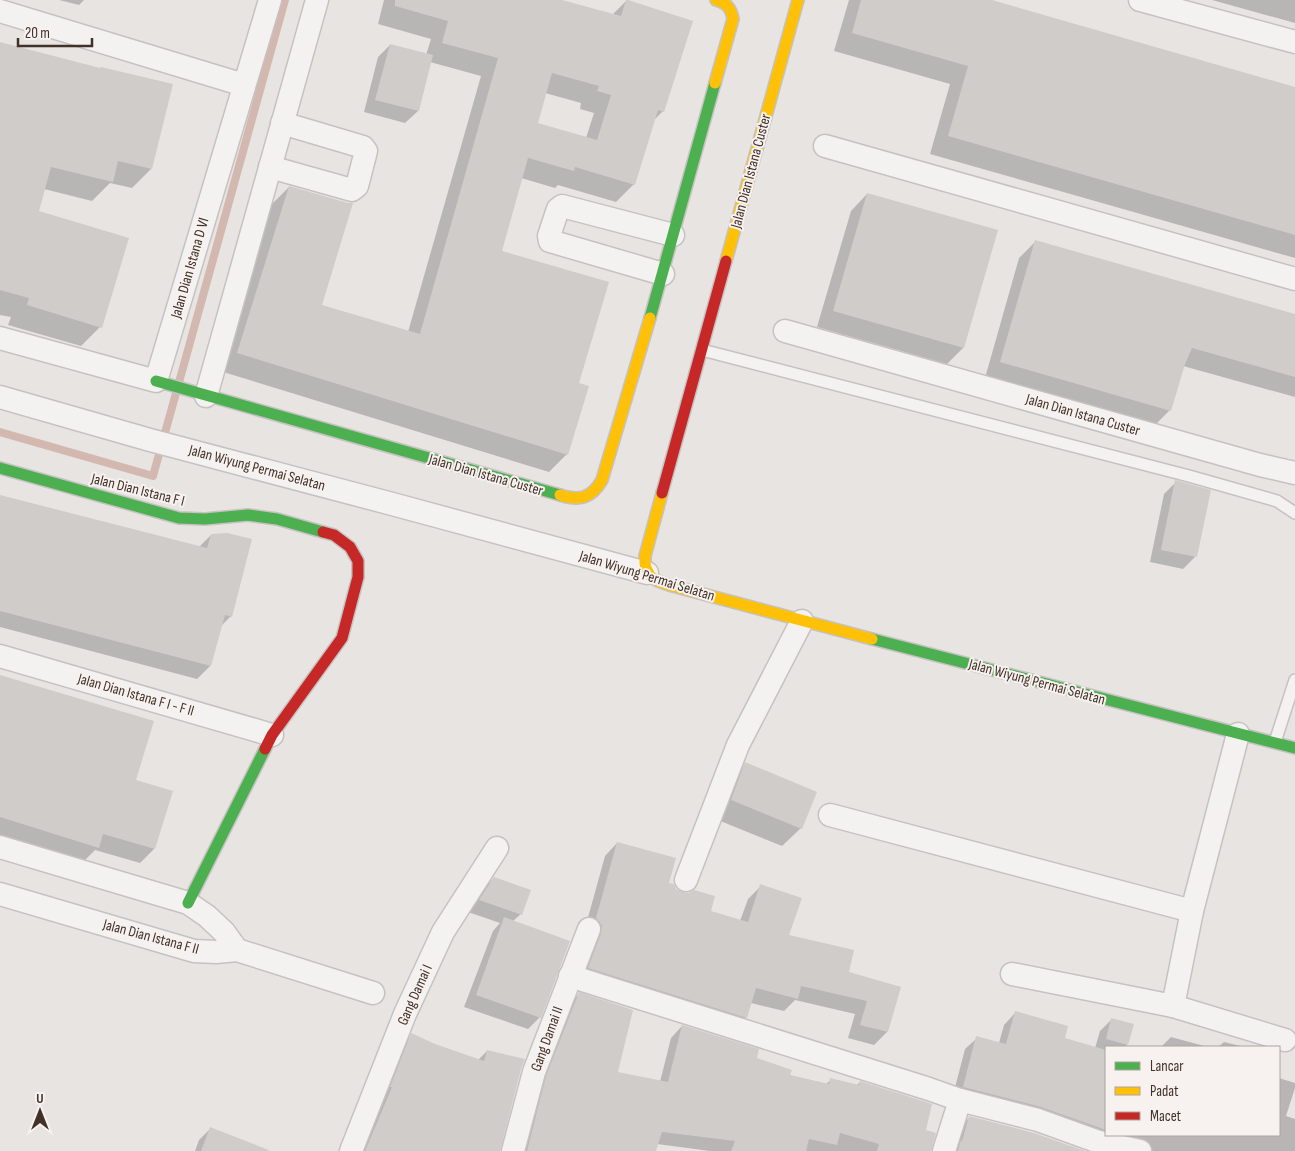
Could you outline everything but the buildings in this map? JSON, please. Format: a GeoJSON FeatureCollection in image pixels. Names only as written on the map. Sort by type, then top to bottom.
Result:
{"type":"FeatureCollection","features":[{"type":"Feature","properties":{"kind":"street","name":"Jalan Dian Istana D VI"},"geometry":{"type":"LineString","coordinates":[[164,384],[244,85],[270,0]]}},
{"type":"Feature","properties":{"kind":"street"},"geometry":{"type":"LineString","coordinates":[[201,395],[270,167],[317,0]]}},
{"type":"Feature","properties":{"kind":"street","name":"Jalan Dian Istana Custer"},"geometry":{"type":"LineString","coordinates":[[164,384],[573,499],[590,495],[600,484],[604,474],[663,274],[733,19],[732,11],[728,4],[716,0]]}},
{"type":"Feature","properties":{"kind":"street","name":"Jalan Dian Istana Custer"},"geometry":{"type":"LineString","coordinates":[[648,574],[645,564],[646,556],[798,0]]}},
{"type":"Feature","properties":{"kind":"street"},"geometry":{"type":"LineString","coordinates":[[1140,0],[1295,42]]}},
{"type":"Feature","properties":{"kind":"street"},"geometry":{"type":"LineString","coordinates":[[0,11],[244,85]]}},
{"type":"Feature","properties":{"kind":"street"},"geometry":{"type":"LineString","coordinates":[[270,167],[352,190],[357,186],[366,152],[363,147],[282,123]]}},
{"type":"Feature","properties":{"kind":"street"},"geometry":{"type":"LineString","coordinates":[[825,146],[1295,278]]}},
{"type":"Feature","properties":{"kind":"street"},"geometry":{"type":"LineString","coordinates":[[663,274],[550,241],[548,236],[558,209],[564,206],[673,235]]}},
{"type":"Feature","properties":{"kind":"street"},"geometry":{"type":"LineString","coordinates":[[586,252],[596,215]]}},
{"type":"Feature","properties":{"kind":"street","name":"Jalan Dian Istana Custer"},"geometry":{"type":"LineString","coordinates":[[785,331],[1295,473]]}},
{"type":"Feature","properties":{"kind":"street"},"geometry":{"type":"LineString","coordinates":[[0,338],[164,384]]}},
{"type":"Feature","properties":{"kind":"street","name":"Jalan Wiyung Permai Selatan"},"geometry":{"type":"LineString","coordinates":[[0,397],[150,440],[648,574],[658,581],[669,585],[1295,748]]}},
{"type":"Feature","properties":{"kind":"street","name":"Jalan Dian Istana F I"},"geometry":{"type":"LineString","coordinates":[[0,468],[179,518],[205,519],[248,515],[277,519],[334,535],[350,547],[358,561],[358,577],[342,638],[272,735]]}},
{"type":"Feature","properties":{"kind":"street"},"geometry":{"type":"LineString","coordinates":[[686,880],[738,745],[802,621]]}},
{"type":"Feature","properties":{"kind":"street","name":"Jalan Dian Istana F I - F II"},"geometry":{"type":"LineString","coordinates":[[0,656],[272,735]]}},
{"type":"Feature","properties":{"kind":"street"},"geometry":{"type":"LineString","coordinates":[[1173,1006],[1192,911],[1238,734]]}},
{"type":"Feature","properties":{"kind":"street"},"geometry":{"type":"LineString","coordinates":[[188,903],[272,735]]}},
{"type":"Feature","properties":{"kind":"street"},"geometry":{"type":"LineString","coordinates":[[830,815],[1192,911]]}},
{"type":"Feature","properties":{"kind":"street","name":"Jalan Dian Istana F II"},"geometry":{"type":"LineString","coordinates":[[0,847],[188,903],[208,916],[224,932],[237,950]]}},
{"type":"Feature","properties":{"kind":"street","name":"Gang Damai I"},"geometry":{"type":"LineString","coordinates":[[351,1151],[405,1014],[444,932],[497,848]]}},
{"type":"Feature","properties":{"kind":"street","name":"Jalan Dian Istana F II"},"geometry":{"type":"LineString","coordinates":[[0,894],[194,951],[216,952],[237,950]]}},
{"type":"Feature","properties":{"kind":"street","name":"Gang Damai II"},"geometry":{"type":"LineString","coordinates":[[513,1151],[534,1072],[590,929]]}},
{"type":"Feature","properties":{"kind":"street"},"geometry":{"type":"LineString","coordinates":[[237,950],[373,993]]}},
{"type":"Feature","properties":{"kind":"street"},"geometry":{"type":"LineString","coordinates":[[1012,974],[1173,1006],[1285,1040]]}},
{"type":"Feature","properties":{"kind":"street"},"geometry":{"type":"LineString","coordinates":[[570,976],[929,1088],[960,1100],[1038,1120],[1098,1146],[1140,1151]]}},
{"type":"Feature","properties":{"kind":"street"},"geometry":{"type":"LineString","coordinates":[[944,1151],[960,1100]]}},
{"type":"Feature","properties":{"kind":"lane"},"geometry":{"type":"LineString","coordinates":[[702,350],[1189,476],[1277,501],[1295,513]]}},
{"type":"Feature","properties":{"kind":"lane"},"geometry":{"type":"LineString","coordinates":[[1274,742],[1295,680]]}},
{"type":"Feature","properties":{"kind":"waterway"},"geometry":{"type":"LineString","coordinates":[[0,432],[153,476],[285,0]]}},
{"type":"Feature","properties":{"kind":"traffic: fast"},"geometry":{"type":"LineString","coordinates":[[650,318],[715,83]]}},
{"type":"Feature","properties":{"kind":"traffic: fast"},"geometry":{"type":"LineString","coordinates":[[156,381],[560,495]]}},
{"type":"Feature","properties":{"kind":"traffic: fast"},"geometry":{"type":"LineString","coordinates":[[0,468],[179,518],[205,519],[248,515],[277,519],[323,532]]}},
{"type":"Feature","properties":{"kind":"traffic: fast"},"geometry":{"type":"LineString","coordinates":[[872,639],[1295,748]]}},
{"type":"Feature","properties":{"kind":"traffic: fast"},"geometry":{"type":"LineString","coordinates":[[188,903],[265,749]]}},
{"type":"Feature","properties":{"kind":"traffic: slow"},"geometry":{"type":"LineString","coordinates":[[715,83],[733,19],[728,7],[716,0]]}},
{"type":"Feature","properties":{"kind":"traffic: slow"},"geometry":{"type":"LineString","coordinates":[[726,261],[798,0]]}},
{"type":"Feature","properties":{"kind":"traffic: slow"},"geometry":{"type":"LineString","coordinates":[[560,495],[573,498],[584,497],[589,495],[602,480],[650,318]]}},
{"type":"Feature","properties":{"kind":"traffic: slow"},"geometry":{"type":"LineString","coordinates":[[662,493],[645,556],[646,568],[650,576],[669,585],[872,639]]}},
{"type":"Feature","properties":{"kind":"traffic: jam"},"geometry":{"type":"LineString","coordinates":[[662,493],[726,261]]}},
{"type":"Feature","properties":{"kind":"traffic: jam"},"geometry":{"type":"LineString","coordinates":[[265,749],[272,735],[342,638],[358,577],[358,561],[350,547],[334,535],[323,532]]}}]}
